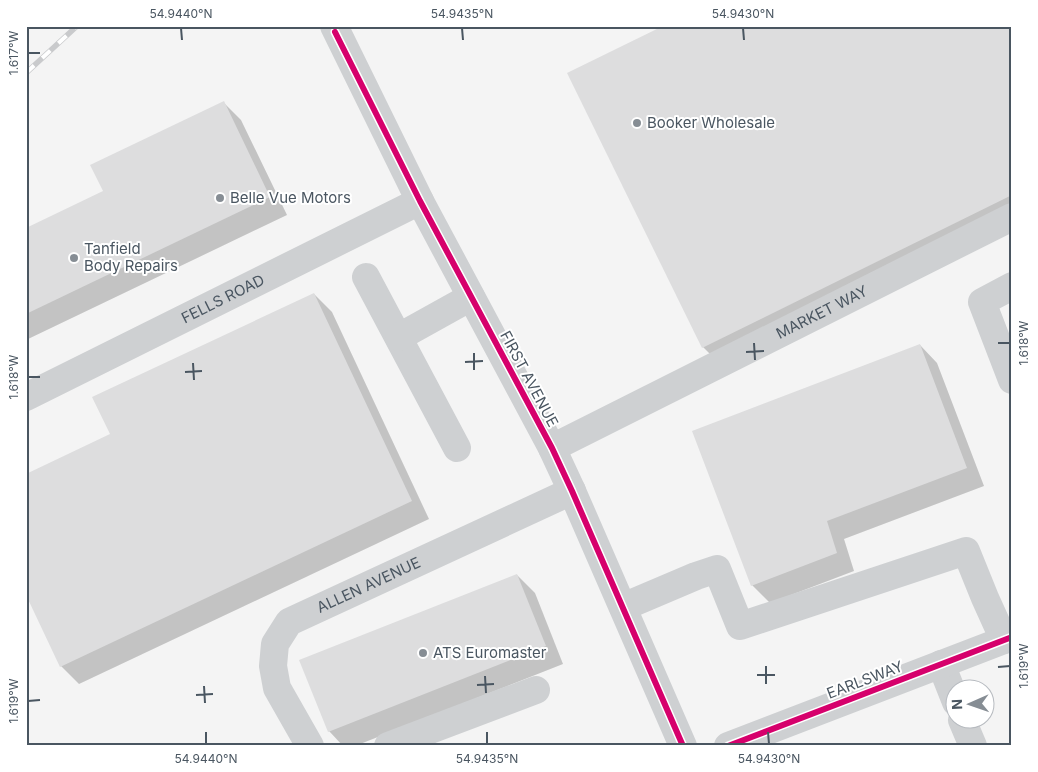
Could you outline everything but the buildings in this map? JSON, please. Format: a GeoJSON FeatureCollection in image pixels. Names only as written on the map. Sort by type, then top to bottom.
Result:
{"type":"FeatureCollection","features":[{"type":"Feature","properties":{"kind":"street","name":"FIRST AVENUE"},"geometry":{"type":"LineString","coordinates":[[334,29],[420,200],[552,448],[683,746]]}},
{"type":"Feature","properties":{"kind":"street","name":"FELLS ROAD"},"geometry":{"type":"LineString","coordinates":[[26,397],[420,200]]}},
{"type":"Feature","properties":{"kind":"street","name":"MARKET WAY"},"geometry":{"type":"LineString","coordinates":[[552,448],[1012,217]]}},
{"type":"Feature","properties":{"kind":"street"},"geometry":{"type":"LineString","coordinates":[[366,276],[457,448]]}},
{"type":"Feature","properties":{"kind":"street"},"geometry":{"type":"LineString","coordinates":[[1012,286],[982,302],[1012,380]]}},
{"type":"Feature","properties":{"kind":"street"},"geometry":{"type":"LineString","coordinates":[[399,337],[471,296]]}},
{"type":"Feature","properties":{"kind":"street","name":"ALLEN AVENUE"},"geometry":{"type":"LineString","coordinates":[[310,746],[277,688],[273,666],[275,644],[289,622],[572,491]]}},
{"type":"Feature","properties":{"kind":"street"},"geometry":{"type":"LineString","coordinates":[[623,607],[717,568],[740,626],[966,551],[985,598],[1008,639]]}},
{"type":"Feature","properties":{"kind":"street","name":"EARLSWAY"},"geometry":{"type":"LineString","coordinates":[[728,746],[1008,639]]}},
{"type":"Feature","properties":{"kind":"street"},"geometry":{"type":"LineString","coordinates":[[941,664],[947,680]]}},
{"type":"Feature","properties":{"kind":"street"},"geometry":{"type":"LineString","coordinates":[[388,746],[536,690]]}},
{"type":"Feature","properties":{"kind":"street"},"geometry":{"type":"LineString","coordinates":[[966,730],[973,746]]}},
{"type":"Feature","properties":{"kind":"railway"},"geometry":{"type":"LineString","coordinates":[[26,73],[77,26]]}},
{"type":"Feature","properties":{"kind":"cycle path"},"geometry":{"type":"LineString","coordinates":[[335,32],[420,201],[552,448],[683,746]]}},
{"type":"Feature","properties":{"kind":"cycle path"},"geometry":{"type":"LineString","coordinates":[[728,746],[1012,637]]}},
{"type":"Feature","properties":{"kind":"place","name":"Booker Wholesale"},"geometry":{"type":"Point","coordinates":[637,123]}},
{"type":"Feature","properties":{"kind":"place","name":"Belle Vue Motors"},"geometry":{"type":"Point","coordinates":[220,198]}},
{"type":"Feature","properties":{"kind":"place","name":"Tanfield Body Repairs"},"geometry":{"type":"Point","coordinates":[74,258]}},
{"type":"Feature","properties":{"kind":"place","name":"ATS Euromaster"},"geometry":{"type":"Point","coordinates":[423,653]}}]}
